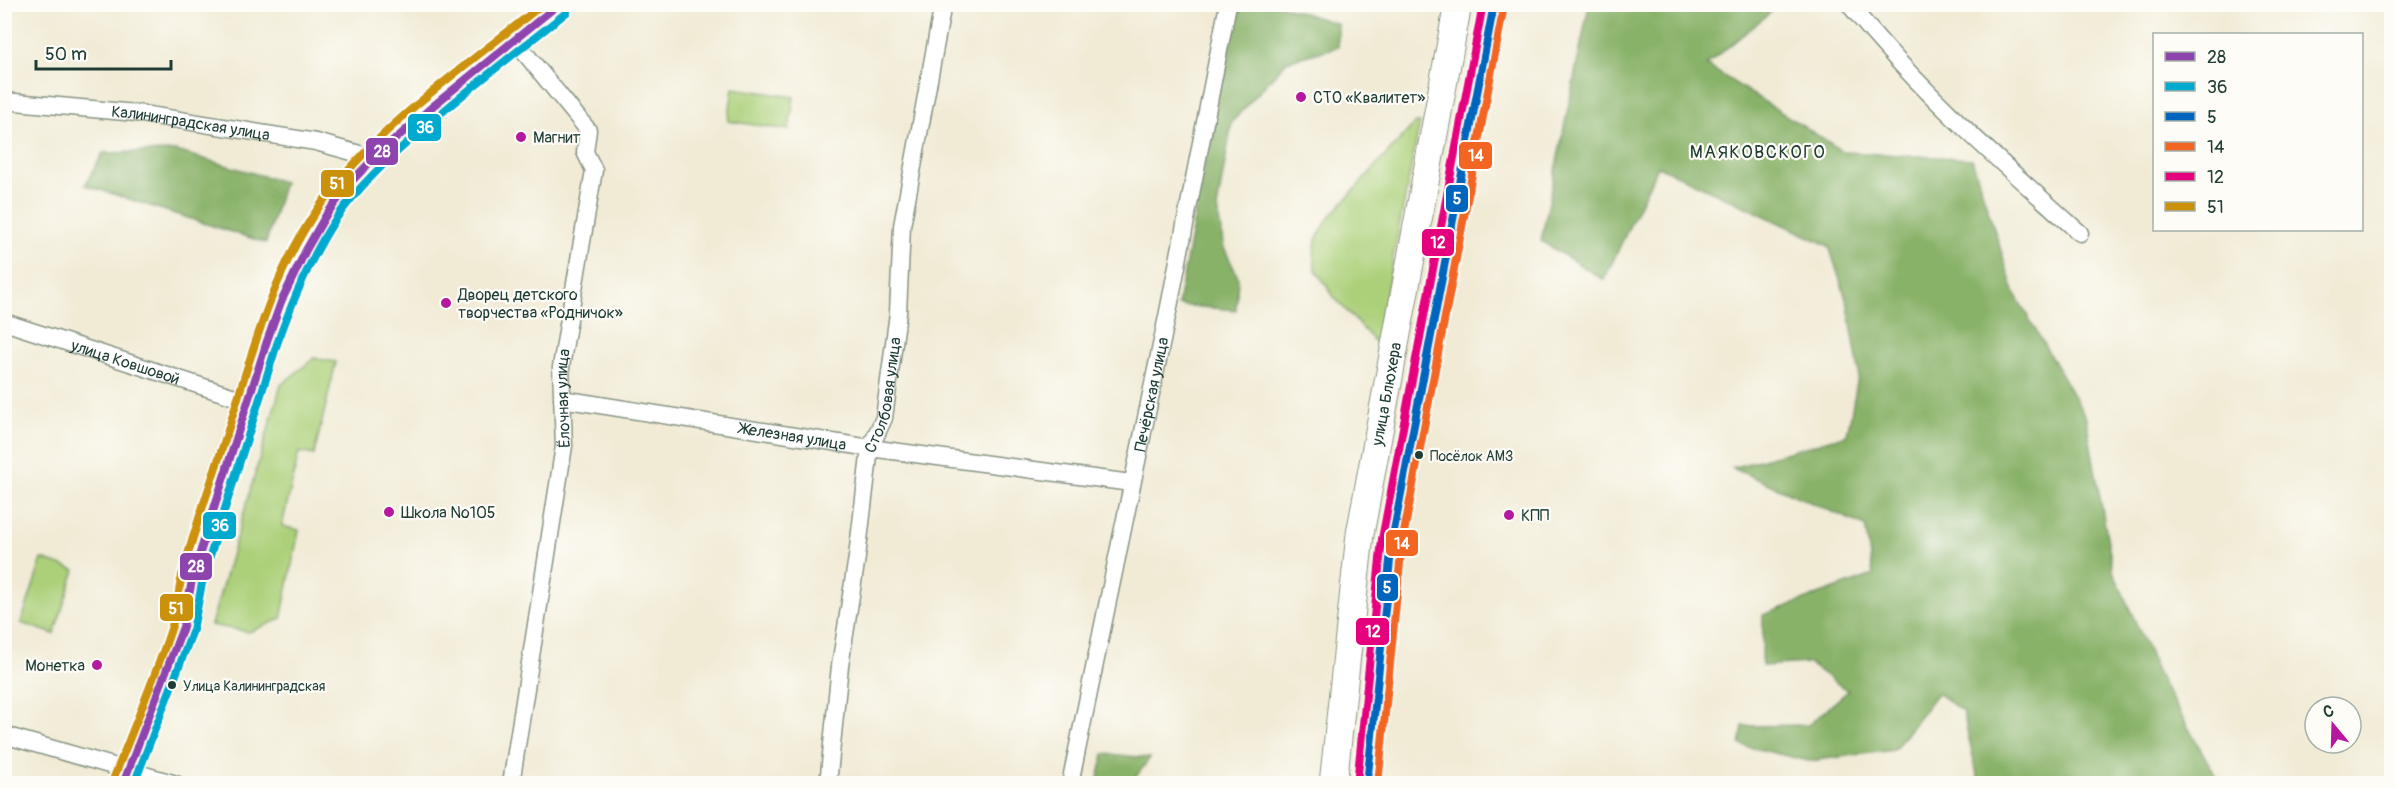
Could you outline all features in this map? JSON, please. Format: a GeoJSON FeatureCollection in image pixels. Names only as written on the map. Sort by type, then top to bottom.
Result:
{"type":"FeatureCollection","features":[{"type":"Feature","properties":{"kind":"main road","name":"улица Блюхера"},"geometry":{"type":"LineString","coordinates":[[1333,783],[1360,534],[1458,4]]}},
{"type":"Feature","properties":{"kind":"main road","name":"улица Блюхера"},"geometry":{"type":"LineString","coordinates":[[1367,783],[1392,541],[1494,4]]}},
{"type":"Feature","properties":{"kind":"street"},"geometry":{"type":"LineString","coordinates":[[126,777],[183,627],[193,575],[247,401],[282,302],[306,249],[326,215],[351,182],[374,158],[433,106],[560,4]]}},
{"type":"Feature","properties":{"kind":"street","name":"Столбовая улица"},"geometry":{"type":"LineString","coordinates":[[828,783],[840,666],[857,557],[870,448],[884,418],[898,313],[902,226],[943,4]]}},
{"type":"Feature","properties":{"kind":"street","name":"Печёрская улица"},"geometry":{"type":"LineString","coordinates":[[1071,783],[1228,4]]}},
{"type":"Feature","properties":{"kind":"street"},"geometry":{"type":"LineString","coordinates":[[1849,4],[1878,41],[1994,157],[2080,233]]}},
{"type":"Feature","properties":{"kind":"street","name":"Ёлочная улица"},"geometry":{"type":"LineString","coordinates":[[511,783],[564,446],[561,367],[594,170],[585,152],[588,130],[515,41]]}},
{"type":"Feature","properties":{"kind":"street","name":"Калининградская улица"},"geometry":{"type":"LineString","coordinates":[[4,100],[136,113],[316,142],[374,158]]}},
{"type":"Feature","properties":{"kind":"street","name":"улица Ковшовой"},"geometry":{"type":"LineString","coordinates":[[4,322],[247,401]]}},
{"type":"Feature","properties":{"kind":"street","name":"Железная улица"},"geometry":{"type":"LineString","coordinates":[[562,399],[870,448],[1131,483]]}},
{"type":"Feature","properties":{"kind":"street"},"geometry":{"type":"LineString","coordinates":[[4,735],[126,777],[176,783]]}},
{"type":"Feature","properties":{"kind":"green space"},"geometry":{"type":"Polygon","coordinates":[[[1234,5],[1279,5],[1338,24],[1338,47],[1287,61],[1232,122],[1217,208],[1224,248],[1238,277],[1236,310],[1178,305],[1234,5]]]}},
{"type":"Feature","properties":{"kind":"green space"},"geometry":{"type":"Polygon","coordinates":[[[1589,5],[1773,5],[1772,11],[1706,65],[1844,152],[1972,159],[2014,292],[2086,418],[2113,571],[2162,682],[2220,783],[1979,783],[1963,712],[1937,693],[1894,750],[1809,761],[1740,745],[1743,726],[1808,725],[1848,691],[1808,663],[1762,666],[1763,615],[1873,575],[1865,526],[1732,468],[1847,435],[1859,372],[1848,305],[1829,246],[1658,166],[1604,280],[1541,241],[1589,5]]]}},
{"type":"Feature","properties":{"kind":"green space"},"geometry":{"type":"Polygon","coordinates":[[[733,88],[794,97],[789,130],[728,121],[733,88]]]}},
{"type":"Feature","properties":{"kind":"green space"},"geometry":{"type":"Polygon","coordinates":[[[1415,123],[1420,123],[1376,343],[1334,297],[1316,270],[1314,256],[1316,240],[1328,219],[1415,123]]]}},
{"type":"Feature","properties":{"kind":"green space"},"geometry":{"type":"Polygon","coordinates":[[[176,151],[284,182],[266,243],[85,185],[103,153],[176,151]]]}},
{"type":"Feature","properties":{"kind":"green space"},"geometry":{"type":"Polygon","coordinates":[[[314,358],[336,362],[314,455],[299,452],[282,526],[299,530],[281,619],[249,632],[211,625],[281,385],[314,358]]]}},
{"type":"Feature","properties":{"kind":"green space"},"geometry":{"type":"Polygon","coordinates":[[[42,559],[75,570],[54,634],[21,623],[42,559]]]}},
{"type":"Feature","properties":{"kind":"green space"},"geometry":{"type":"Polygon","coordinates":[[[1104,754],[1150,758],[1134,779],[1134,783],[1097,783],[1104,754]]]}},
{"type":"Feature","properties":{"kind":"transit line","name":"51"},"geometry":{"type":"LineString","coordinates":[[113,780],[172,626],[188,554],[255,342],[276,286],[303,232],[319,207],[367,150],[453,74],[543,4]]}},
{"type":"Feature","properties":{"kind":"transit line","name":"28"},"geometry":{"type":"LineString","coordinates":[[123,784],[183,627],[193,575],[267,341],[281,302],[306,250],[326,215],[351,182],[374,158],[433,106],[559,4]]}},
{"type":"Feature","properties":{"kind":"transit line","name":"12"},"geometry":{"type":"LineString","coordinates":[[1357,783],[1382,539],[1483,4]]}},
{"type":"Feature","properties":{"kind":"transit line","name":"5"},"geometry":{"type":"LineString","coordinates":[[1367,784],[1392,541],[1494,4]]}},
{"type":"Feature","properties":{"kind":"transit line","name":"14"},"geometry":{"type":"LineString","coordinates":[[1378,784],[1402,543],[1504,6]]}},
{"type":"Feature","properties":{"kind":"transit line","name":"36"},"geometry":{"type":"LineString","coordinates":[[134,784],[193,630],[203,578],[277,344],[295,296],[318,249],[344,208],[384,164],[454,102],[567,12]]}},
{"type":"Feature","properties":{"kind":"place","name":"СТО «Квалитет»"},"geometry":{"type":"Point","coordinates":[1301,97]}},
{"type":"Feature","properties":{"kind":"place","name":"Магнит"},"geometry":{"type":"Point","coordinates":[521,137]}},
{"type":"Feature","properties":{"kind":"place","name":"Дворец детского творчества «Родничок»"},"geometry":{"type":"Point","coordinates":[446,303]}},
{"type":"Feature","properties":{"kind":"place","name":"Посёлок АМЗ"},"geometry":{"type":"Point","coordinates":[1419,455]}},
{"type":"Feature","properties":{"kind":"place","name":"Школа №105"},"geometry":{"type":"Point","coordinates":[389,512]}},
{"type":"Feature","properties":{"kind":"place","name":"КПП"},"geometry":{"type":"Point","coordinates":[1509,515]}},
{"type":"Feature","properties":{"kind":"place","name":"Монетка"},"geometry":{"type":"Point","coordinates":[97,665]}},
{"type":"Feature","properties":{"kind":"place","name":"Улица Калининградская"},"geometry":{"type":"Point","coordinates":[172,685]}},
{"type":"Feature","properties":{"kind":"district","name":"МАЯКОВСКОГО"},"geometry":{"type":"Point","coordinates":[1758,152]}}]}
